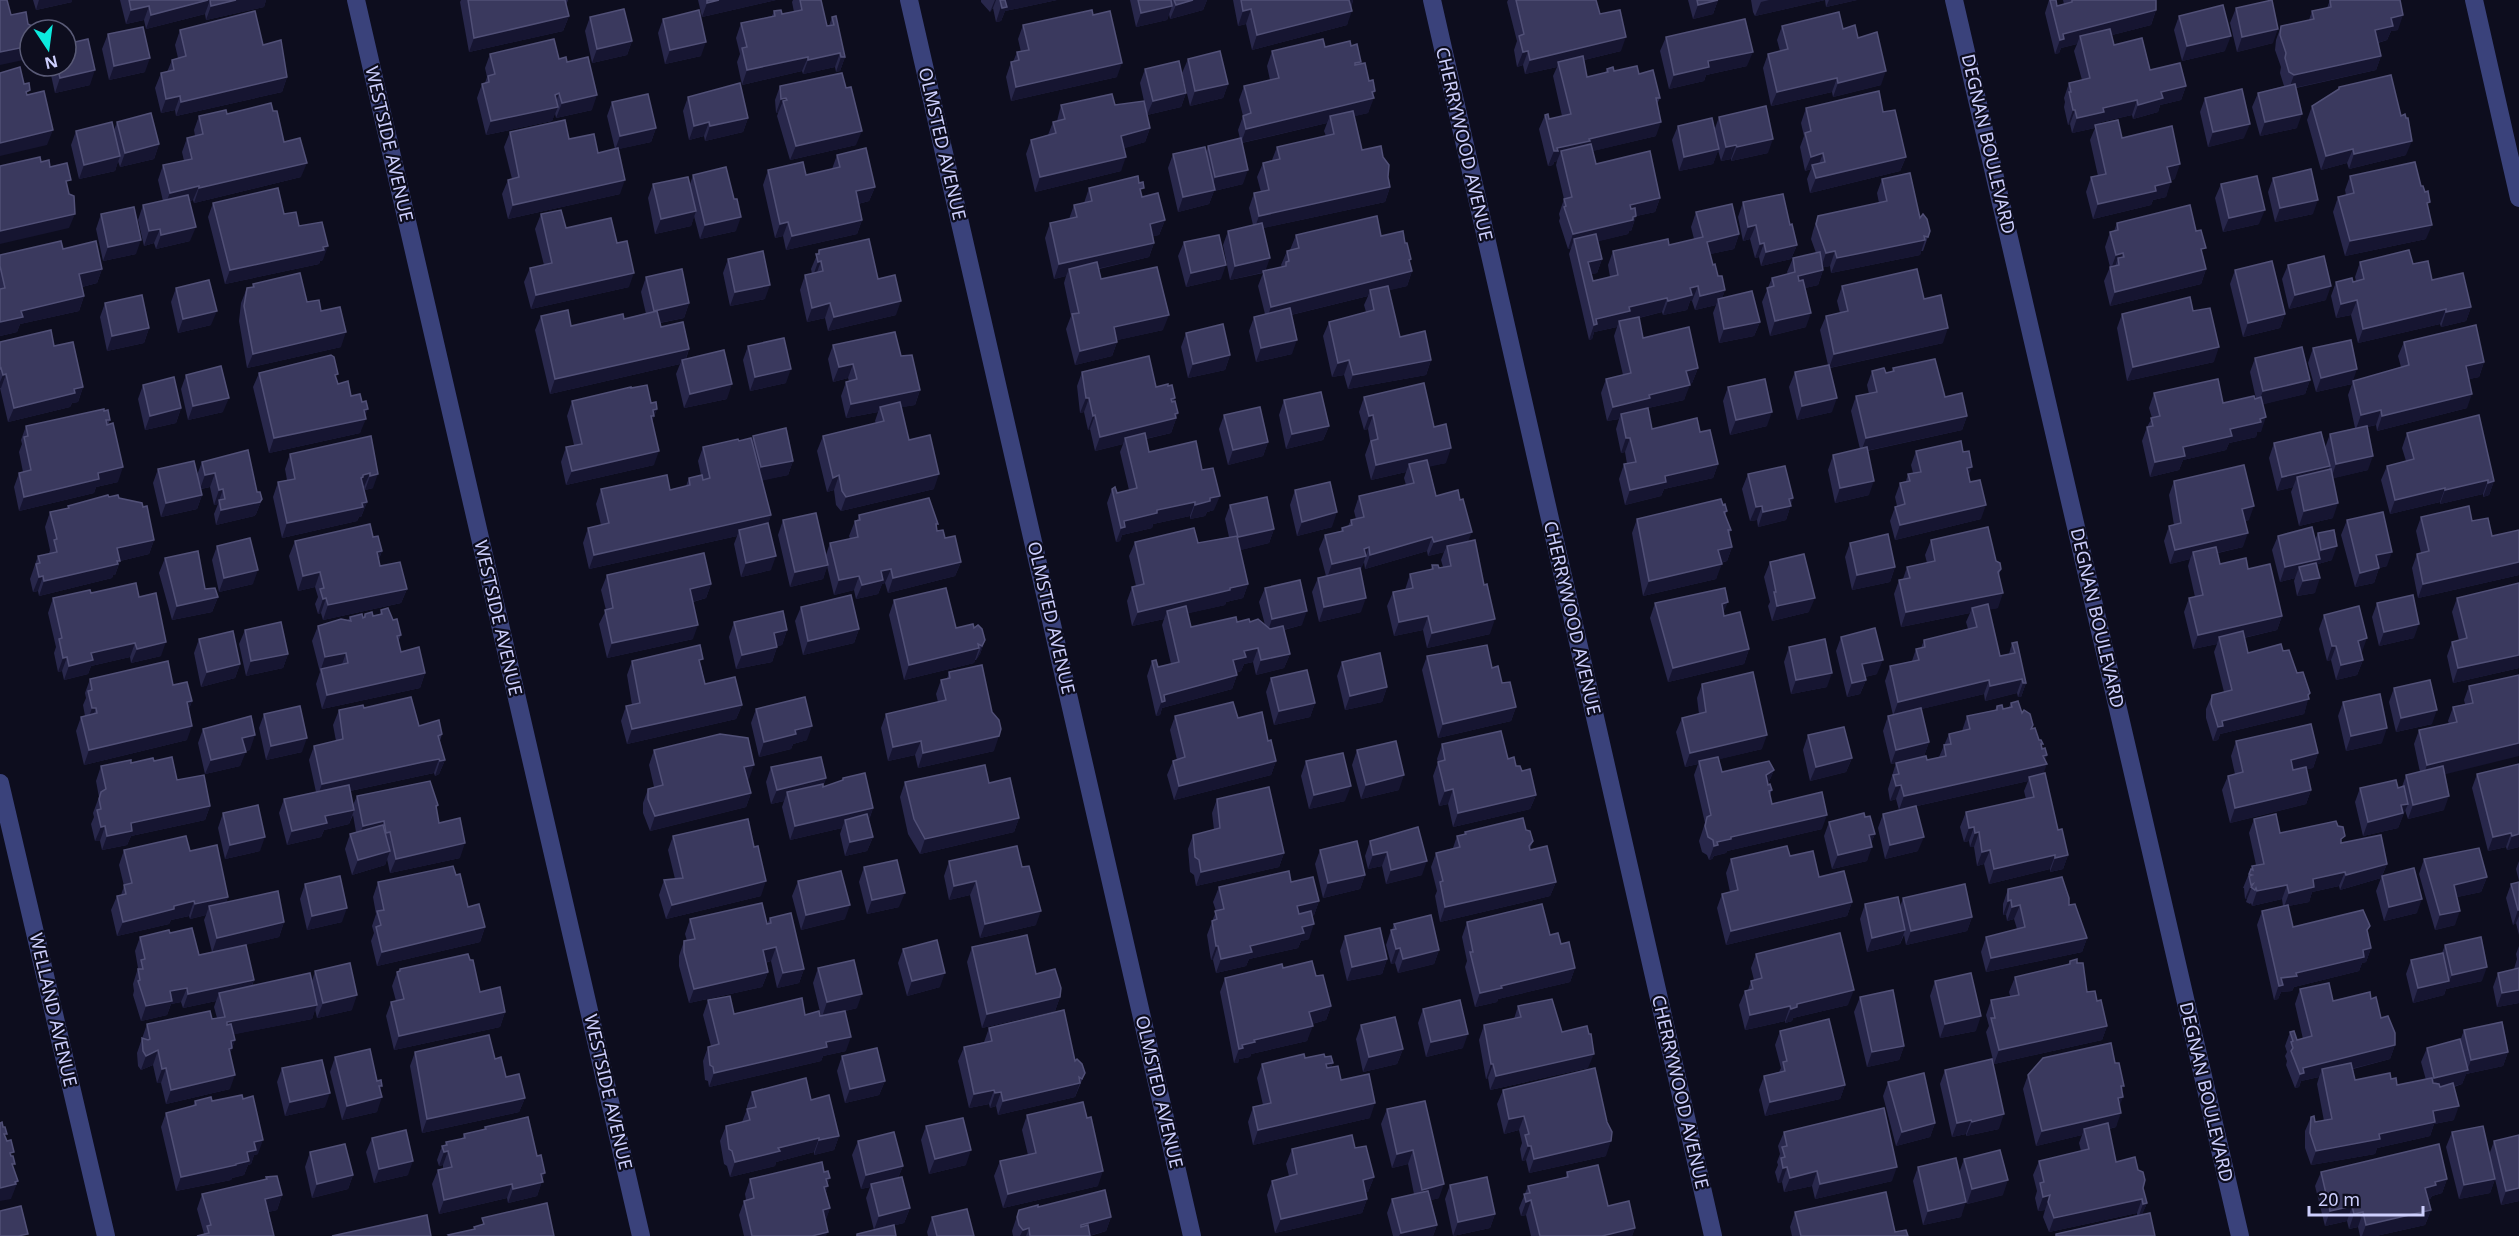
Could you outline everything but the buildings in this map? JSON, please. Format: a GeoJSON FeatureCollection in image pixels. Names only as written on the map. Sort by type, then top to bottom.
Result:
{"type":"FeatureCollection","features":[{"type":"Feature","properties":{"kind":"street","name":"WESTSIDE AVENUE"},"geometry":{"type":"LineString","coordinates":[[356,0],[641,1236]]}},
{"type":"Feature","properties":{"kind":"street","name":"OLMSTED AVENUE"},"geometry":{"type":"LineString","coordinates":[[909,0],[1192,1236]]}},
{"type":"Feature","properties":{"kind":"street","name":"CHERRYWOOD AVENUE"},"geometry":{"type":"LineString","coordinates":[[1432,0],[1713,1236]]}},
{"type":"Feature","properties":{"kind":"street","name":"DEGNAN BOULEVARD"},"geometry":{"type":"LineString","coordinates":[[1954,0],[2240,1236]]}},
{"type":"Feature","properties":{"kind":"street"},"geometry":{"type":"LineString","coordinates":[[2474,0],[2519,198]]}},
{"type":"Feature","properties":{"kind":"street","name":"WELLAND AVENUE"},"geometry":{"type":"LineString","coordinates":[[0,783],[106,1236]]}}]}
